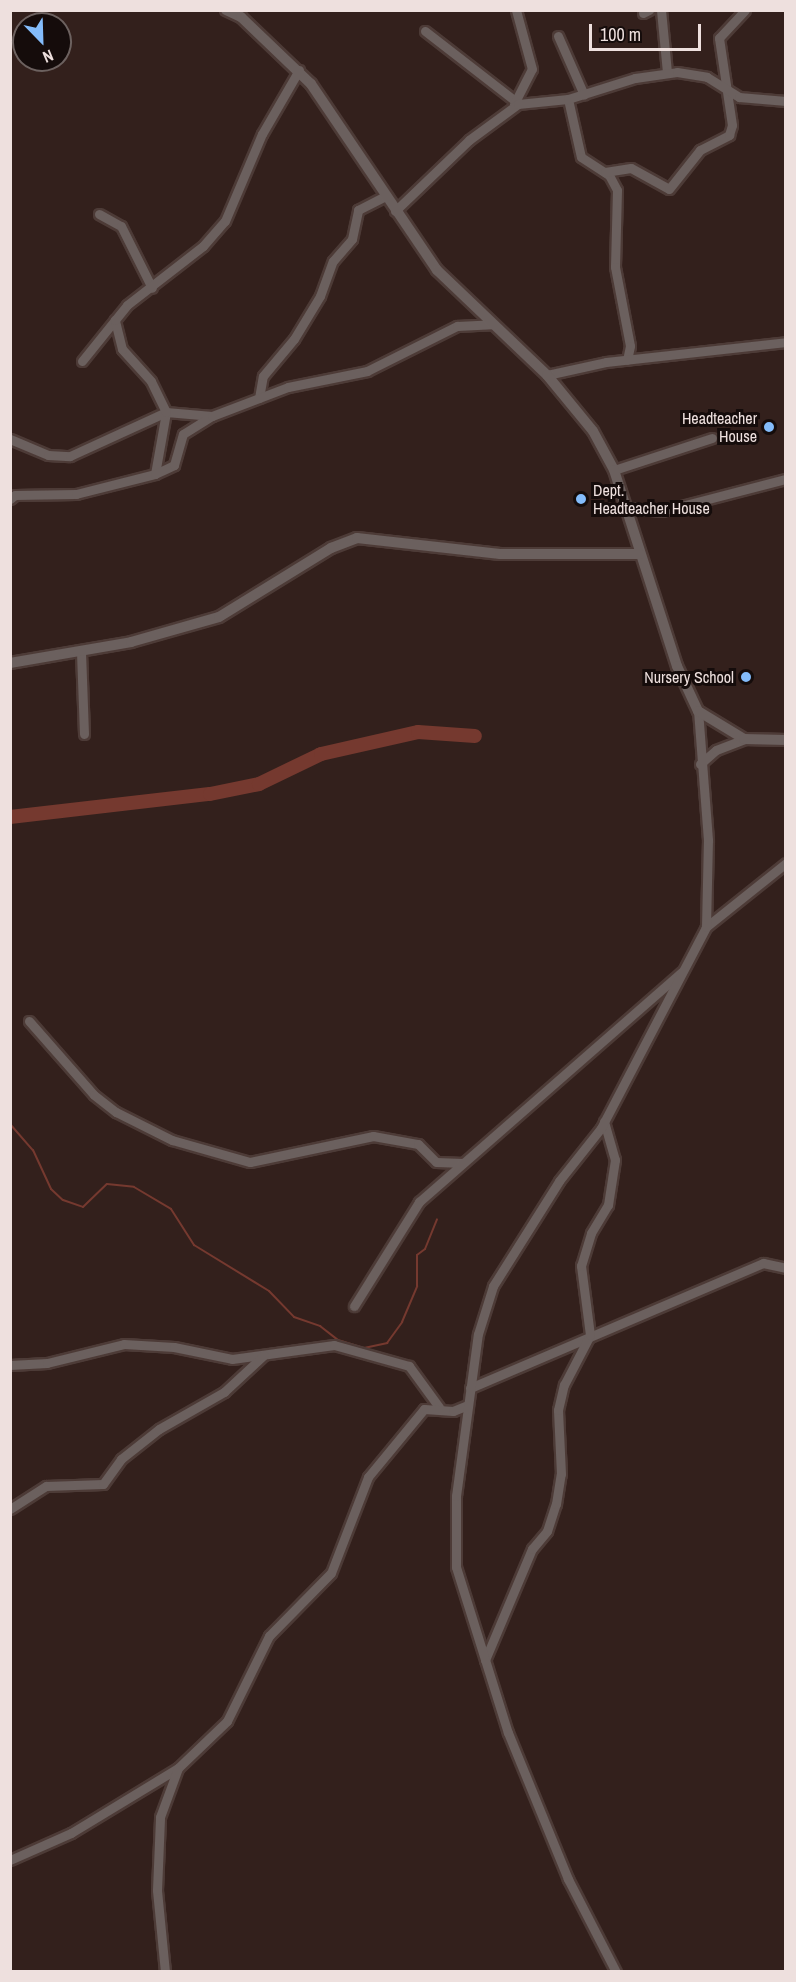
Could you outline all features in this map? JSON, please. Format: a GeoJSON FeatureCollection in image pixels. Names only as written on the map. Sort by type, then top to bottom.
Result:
{"type":"FeatureCollection","features":[{"type":"Feature","properties":{"kind":"street"},"geometry":{"type":"LineString","coordinates":[[226,10],[239,14],[299,70],[328,103],[395,211],[436,270],[547,375],[593,431],[614,470],[677,666],[698,711],[700,764],[708,840],[706,927],[688,967],[604,1122],[559,1181],[494,1286],[480,1320],[456,1496],[455,1551],[484,1660],[527,1786],[586,1918],[616,1971]]}},
{"type":"Feature","properties":{"kind":"street"},"geometry":{"type":"LineString","coordinates":[[395,211],[514,103],[532,69],[516,10]]}},
{"type":"Feature","properties":{"kind":"street"},"geometry":{"type":"LineString","coordinates":[[661,10],[667,72]]}},
{"type":"Feature","properties":{"kind":"street"},"geometry":{"type":"LineString","coordinates":[[605,172],[631,168],[672,188],[700,150],[729,135],[728,92],[719,35],[745,10]]}},
{"type":"Feature","properties":{"kind":"street"},"geometry":{"type":"LineString","coordinates":[[425,31],[514,103],[568,99],[667,72],[706,77],[728,92],[786,101]]}},
{"type":"Feature","properties":{"kind":"street"},"geometry":{"type":"LineString","coordinates":[[558,36],[584,95]]}},
{"type":"Feature","properties":{"kind":"street"},"geometry":{"type":"LineString","coordinates":[[82,361],[127,305],[152,288],[225,221],[262,135],[299,70]]}},
{"type":"Feature","properties":{"kind":"street"},"geometry":{"type":"LineString","coordinates":[[568,99],[581,157],[605,172],[617,190],[615,267],[630,346],[627,360]]}},
{"type":"Feature","properties":{"kind":"street"},"geometry":{"type":"LineString","coordinates":[[259,398],[263,376],[294,339],[320,296],[333,261],[352,239],[358,210],[386,196]]}},
{"type":"Feature","properties":{"kind":"street"},"geometry":{"type":"LineString","coordinates":[[99,213],[121,226],[152,288]]}},
{"type":"Feature","properties":{"kind":"street"},"geometry":{"type":"LineString","coordinates":[[115,320],[122,349],[151,381],[166,411],[155,474]]}},
{"type":"Feature","properties":{"kind":"street"},"geometry":{"type":"LineString","coordinates":[[10,499],[15,495],[76,494],[155,474],[174,465],[183,435],[212,416],[259,398],[367,371],[457,326],[492,324]]}},
{"type":"Feature","properties":{"kind":"street"},"geometry":{"type":"LineString","coordinates":[[547,375],[627,360],[786,342]]}},
{"type":"Feature","properties":{"kind":"street"},"geometry":{"type":"LineString","coordinates":[[10,439],[48,455],[70,456],[166,411],[212,416]]}},
{"type":"Feature","properties":{"kind":"street"},"geometry":{"type":"LineString","coordinates":[[614,470],[712,438]]}},
{"type":"Feature","properties":{"kind":"street"},"geometry":{"type":"LineString","coordinates":[[628,508],[662,511],[786,479]]}},
{"type":"Feature","properties":{"kind":"street"},"geometry":{"type":"LineString","coordinates":[[10,663],[81,652],[219,617],[331,548],[357,537],[493,554],[640,554]]}},
{"type":"Feature","properties":{"kind":"street"},"geometry":{"type":"LineString","coordinates":[[81,652],[84,734]]}},
{"type":"Feature","properties":{"kind":"street"},"geometry":{"type":"LineString","coordinates":[[698,711],[744,739]]}},
{"type":"Feature","properties":{"kind":"street"},"geometry":{"type":"LineString","coordinates":[[700,764],[716,750],[744,739],[786,740]]}},
{"type":"Feature","properties":{"kind":"street"},"geometry":{"type":"LineString","coordinates":[[706,927],[786,863]]}},
{"type":"Feature","properties":{"kind":"street"},"geometry":{"type":"LineString","coordinates":[[354,1306],[399,1227],[463,1163],[688,967]]}},
{"type":"Feature","properties":{"kind":"street"},"geometry":{"type":"LineString","coordinates":[[29,1021],[88,1090],[116,1112],[172,1140],[250,1162],[373,1136],[418,1144],[436,1162],[463,1163]]}},
{"type":"Feature","properties":{"kind":"street"},"geometry":{"type":"LineString","coordinates":[[484,1660],[532,1549],[552,1520],[561,1474],[558,1410],[564,1385],[590,1335],[581,1266],[591,1233],[608,1205],[615,1160],[604,1122]]}},
{"type":"Feature","properties":{"kind":"street"},"geometry":{"type":"LineString","coordinates":[[470,1388],[763,1263],[786,1268]]}},
{"type":"Feature","properties":{"kind":"street"},"geometry":{"type":"LineString","coordinates":[[10,1365],[47,1363],[142,1343],[222,1358],[264,1355],[334,1345],[390,1357],[417,1374],[439,1407]]}},
{"type":"Feature","properties":{"kind":"street"},"geometry":{"type":"LineString","coordinates":[[10,1509],[46,1486],[103,1484],[121,1459],[159,1428],[224,1392],[264,1355]]}},
{"type":"Feature","properties":{"kind":"street"},"geometry":{"type":"LineString","coordinates":[[10,1860],[71,1833],[178,1768],[226,1721],[270,1636],[331,1573],[368,1477],[419,1413],[439,1407],[453,1411],[468,1405]]}},
{"type":"Feature","properties":{"kind":"street"},"geometry":{"type":"LineString","coordinates":[[165,1971],[157,1890],[160,1817],[178,1768]]}},
{"type":"Feature","properties":{"kind":"waterway"},"geometry":{"type":"LineString","coordinates":[[10,817],[210,794],[259,784],[321,754],[418,732],[475,736]]}},
{"type":"Feature","properties":{"kind":"waterway"},"geometry":{"type":"LineString","coordinates":[[10,1124],[33,1150],[51,1189],[63,1200],[83,1207],[107,1184],[134,1187],[171,1209],[194,1245],[269,1291],[294,1317],[320,1326],[338,1340],[364,1348],[387,1343],[402,1322],[417,1286],[417,1255],[425,1249],[437,1219]]}},
{"type":"Feature","properties":{"kind":"place","name":"Headteacher House"},"geometry":{"type":"Point","coordinates":[769,427]}},
{"type":"Feature","properties":{"kind":"place","name":"Dept. Headteacher House"},"geometry":{"type":"Point","coordinates":[581,499]}},
{"type":"Feature","properties":{"kind":"place","name":"Nursery School"},"geometry":{"type":"Point","coordinates":[746,677]}}]}
